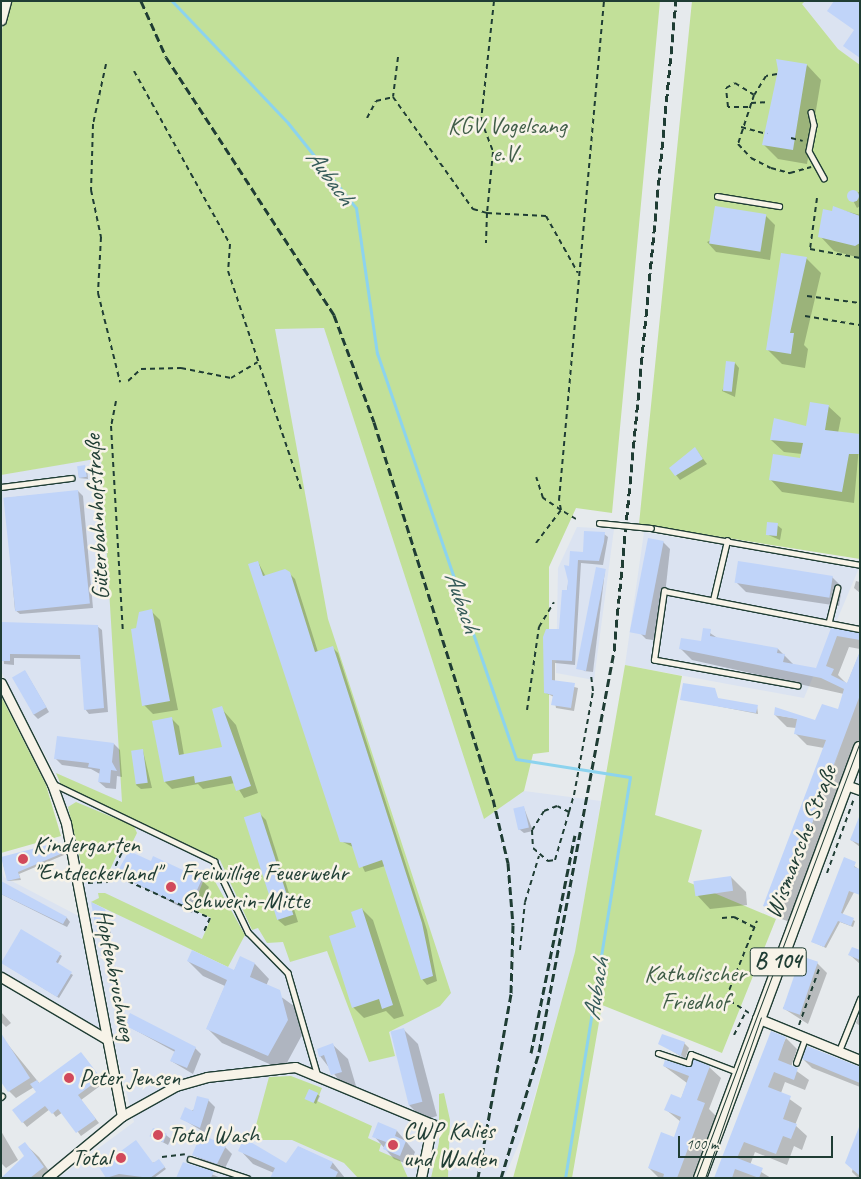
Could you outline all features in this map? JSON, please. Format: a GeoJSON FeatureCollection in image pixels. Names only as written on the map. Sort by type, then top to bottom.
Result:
{"type":"FeatureCollection","features":[{"type":"Feature","properties":{"kind":"main road","name":"Wismarsche Straße"},"geometry":{"type":"LineString","coordinates":[[700,1178],[757,1018],[860,748]]}},
{"type":"Feature","properties":{"kind":"street"},"geometry":{"type":"LineString","coordinates":[[1,20],[6,1]]}},
{"type":"Feature","properties":{"kind":"street","name":"Hopfenbruchweg"},"geometry":{"type":"LineString","coordinates":[[1,683],[52,784],[66,823],[122,1116]]}},
{"type":"Feature","properties":{"kind":"street"},"geometry":{"type":"LineString","coordinates":[[846,785],[860,790]]}},
{"type":"Feature","properties":{"kind":"street"},"geometry":{"type":"LineString","coordinates":[[1,977],[108,1040]]}},
{"type":"Feature","properties":{"kind":"street"},"geometry":{"type":"LineString","coordinates":[[757,1018],[860,1060]]}},
{"type":"Feature","properties":{"kind":"street"},"geometry":{"type":"LineString","coordinates":[[46,1176],[122,1116],[176,1086],[207,1077],[295,1067],[432,1124],[421,1178]]}},
{"type":"Feature","properties":{"kind":"lane"},"geometry":{"type":"LineString","coordinates":[[811,112],[811,142],[809,151],[815,165],[824,178]]}},
{"type":"Feature","properties":{"kind":"lane"},"geometry":{"type":"LineString","coordinates":[[717,196],[779,206]]}},
{"type":"Feature","properties":{"kind":"lane"},"geometry":{"type":"LineString","coordinates":[[1,487],[71,478]]}},
{"type":"Feature","properties":{"kind":"lane"},"geometry":{"type":"LineString","coordinates":[[599,523],[651,528],[860,565]]}},
{"type":"Feature","properties":{"kind":"lane"},"geometry":{"type":"LineString","coordinates":[[713,600],[727,541]]}},
{"type":"Feature","properties":{"kind":"lane"},"geometry":{"type":"LineString","coordinates":[[829,621],[837,588]]}},
{"type":"Feature","properties":{"kind":"lane"},"geometry":{"type":"LineString","coordinates":[[798,686],[654,660],[664,591],[829,621],[860,629]]}},
{"type":"Feature","properties":{"kind":"lane"},"geometry":{"type":"LineString","coordinates":[[52,784],[214,861],[248,932],[288,973],[318,1076]]}},
{"type":"Feature","properties":{"kind":"lane"},"geometry":{"type":"LineString","coordinates":[[839,1051],[860,999]]}},
{"type":"Feature","properties":{"kind":"lane"},"geometry":{"type":"LineString","coordinates":[[796,1063],[805,1038]]}},
{"type":"Feature","properties":{"kind":"lane"},"geometry":{"type":"LineString","coordinates":[[658,1053],[688,1063],[691,1054],[739,1072]]}},
{"type":"Feature","properties":{"kind":"lane"},"geometry":{"type":"LineString","coordinates":[[190,1159],[247,1178]]}},
{"type":"Feature","properties":{"kind":"path"},"geometry":{"type":"LineString","coordinates":[[486,243],[492,152],[481,120],[494,1]]}},
{"type":"Feature","properties":{"kind":"path"},"geometry":{"type":"LineString","coordinates":[[536,543],[561,510],[579,275],[604,1]]}},
{"type":"Feature","properties":{"kind":"path"},"geometry":{"type":"LineString","coordinates":[[393,97],[398,57]]}},
{"type":"Feature","properties":{"kind":"path"},"geometry":{"type":"LineString","coordinates":[[106,64],[93,124],[91,190],[101,236],[98,293],[120,382]]}},
{"type":"Feature","properties":{"kind":"path"},"geometry":{"type":"LineString","coordinates":[[134,71],[230,244],[228,272],[301,489]]}},
{"type":"Feature","properties":{"kind":"path"},"geometry":{"type":"LineString","coordinates":[[777,74],[766,76],[754,95],[741,127],[738,144],[751,158],[771,168],[790,173],[815,165]]}},
{"type":"Feature","properties":{"kind":"path"},"geometry":{"type":"LineString","coordinates":[[754,95],[735,83],[726,88],[728,107],[742,110],[750,105],[768,102]]}},
{"type":"Feature","properties":{"kind":"path"},"geometry":{"type":"LineString","coordinates":[[367,118],[376,101],[387,95],[393,97],[473,209],[487,213],[546,216],[579,275]]}},
{"type":"Feature","properties":{"kind":"path"},"geometry":{"type":"LineString","coordinates":[[741,127],[767,134]]}},
{"type":"Feature","properties":{"kind":"path"},"geometry":{"type":"LineString","coordinates":[[791,138],[811,142]]}},
{"type":"Feature","properties":{"kind":"path"},"geometry":{"type":"LineString","coordinates":[[817,198],[810,249],[860,258]]}},
{"type":"Feature","properties":{"kind":"path"},"geometry":{"type":"LineString","coordinates":[[807,296],[860,303]]}},
{"type":"Feature","properties":{"kind":"path"},"geometry":{"type":"LineString","coordinates":[[805,316],[859,325]]}},
{"type":"Feature","properties":{"kind":"path"},"geometry":{"type":"LineString","coordinates":[[128,381],[141,369],[181,368],[231,378],[258,362]]}},
{"type":"Feature","properties":{"kind":"path","name":"Güterbahnhofstraße"},"geometry":{"type":"LineString","coordinates":[[116,400],[111,426],[123,632]]}},
{"type":"Feature","properties":{"kind":"path"},"geometry":{"type":"LineString","coordinates":[[536,477],[543,498],[576,519]]}},
{"type":"Feature","properties":{"kind":"path"},"geometry":{"type":"LineString","coordinates":[[527,710],[539,627],[554,602]]}},
{"type":"Feature","properties":{"kind":"path"},"geometry":{"type":"LineString","coordinates":[[539,856],[555,860],[574,795],[593,691],[591,676]]}},
{"type":"Feature","properties":{"kind":"path"},"geometry":{"type":"LineString","coordinates":[[520,950],[525,902],[539,856],[530,840],[539,817],[557,806],[569,812]]}},
{"type":"Feature","properties":{"kind":"path"},"geometry":{"type":"LineString","coordinates":[[83,884],[108,882],[124,847],[130,849]]}},
{"type":"Feature","properties":{"kind":"path"},"geometry":{"type":"LineString","coordinates":[[112,874],[186,909],[210,918],[202,934]]}},
{"type":"Feature","properties":{"kind":"path"},"geometry":{"type":"LineString","coordinates":[[190,909],[195,898]]}},
{"type":"Feature","properties":{"kind":"path"},"geometry":{"type":"LineString","coordinates":[[186,909],[188,899]]}},
{"type":"Feature","properties":{"kind":"path"},"geometry":{"type":"LineString","coordinates":[[722,918],[734,917],[754,926]]}},
{"type":"Feature","properties":{"kind":"path"},"geometry":{"type":"LineString","coordinates":[[757,921],[726,998],[757,1018]]}},
{"type":"Feature","properties":{"kind":"path"},"geometry":{"type":"LineString","coordinates":[[795,1034],[819,969]]}},
{"type":"Feature","properties":{"kind":"path"},"geometry":{"type":"LineString","coordinates":[[734,1035],[746,1010]]}},
{"type":"Feature","properties":{"kind":"path"},"geometry":{"type":"LineString","coordinates":[[162,1157],[179,1152],[190,1159]]}},
{"type":"Feature","properties":{"kind":"shaded area"},"geometry":{"type":"Polygon","coordinates":[[[786,1],[860,1],[860,65],[838,49],[802,4],[786,1]]]}},
{"type":"Feature","properties":{"kind":"shaded area"},"geometry":{"type":"Polygon","coordinates":[[[64,60],[324,327],[484,818],[524,791],[601,801],[575,954],[525,1130],[504,1178],[58,1178],[134,1122],[113,1039],[1,973],[1,868],[4,877],[90,922],[60,783],[1,671],[1,475],[101,457],[64,60]]]}},
{"type":"Feature","properties":{"kind":"shaded area"},"geometry":{"type":"Polygon","coordinates":[[[577,527],[614,529],[594,680],[556,673],[558,568],[577,527]]]}},
{"type":"Feature","properties":{"kind":"shaded area"},"geometry":{"type":"Polygon","coordinates":[[[644,532],[859,568],[804,698],[625,665],[644,532]]]}},
{"type":"Feature","properties":{"kind":"green space","name":"KGV Vogelsang e.V."},"geometry":{"type":"Polygon","coordinates":[[[9,1],[660,1],[612,513],[576,508],[549,567],[549,752],[533,754],[524,791],[484,819],[324,328],[275,329],[328,619],[451,993],[440,1006],[389,1032],[395,1056],[369,1062],[327,951],[290,962],[283,942],[267,943],[258,928],[252,930],[220,860],[61,785],[56,773],[122,802],[101,458],[1,475],[1,34],[9,1]]]}},
{"type":"Feature","properties":{"kind":"green space"},"geometry":{"type":"Polygon","coordinates":[[[692,1],[805,1],[802,4],[838,49],[860,65],[860,559],[639,524],[692,1]]]}},
{"type":"Feature","properties":{"kind":"green space","name":"Katholischer Friedhof"},"geometry":{"type":"Polygon","coordinates":[[[625,665],[682,676],[655,815],[702,830],[688,882],[776,919],[722,1053],[602,1005],[572,1178],[513,1178],[575,952],[625,665]]]}},
{"type":"Feature","properties":{"kind":"green space"},"geometry":{"type":"Polygon","coordinates":[[[1,696],[46,785],[61,836],[1,853],[1,696]]]}},
{"type":"Feature","properties":{"kind":"green space"},"geometry":{"type":"Polygon","coordinates":[[[76,802],[134,826],[137,833],[130,847],[122,844],[105,880],[85,881],[68,807],[76,802]]]}},
{"type":"Feature","properties":{"kind":"green space"},"geometry":{"type":"Polygon","coordinates":[[[208,869],[245,935],[228,967],[91,902],[99,898],[98,893],[105,893],[202,939],[211,918],[192,909],[208,869]]]}},
{"type":"Feature","properties":{"kind":"green space"},"geometry":{"type":"Polygon","coordinates":[[[291,1076],[322,1088],[317,1101],[372,1126],[368,1138],[381,1144],[379,1151],[400,1160],[408,1178],[358,1178],[344,1163],[292,1140],[252,1140],[269,1077],[291,1076]]]}},
{"type":"Feature","properties":{"kind":"green space"},"geometry":{"type":"Polygon","coordinates":[[[444,1093],[450,1120],[448,1178],[431,1178],[439,1142],[439,1094],[444,1093]]]}},
{"type":"Feature","properties":{"kind":"building"},"geometry":{"type":"Polygon","coordinates":[[[834,1],[860,1],[860,58],[843,46],[854,30],[827,11],[834,1]]]}},
{"type":"Feature","properties":{"kind":"building"},"geometry":{"type":"Polygon","coordinates":[[[776,59],[807,64],[793,150],[762,145],[778,70],[776,59]]]}},
{"type":"Feature","properties":{"kind":"building"},"geometry":{"type":"Polygon","coordinates":[[[855,190],[858,191],[858,201],[851,202],[848,201],[847,194],[848,191],[855,190]]]}},
{"type":"Feature","properties":{"kind":"building"},"geometry":{"type":"Polygon","coordinates":[[[715,206],[766,214],[760,252],[709,244],[715,206]]]}},
{"type":"Feature","properties":{"kind":"building"},"geometry":{"type":"Polygon","coordinates":[[[833,206],[860,216],[860,243],[855,246],[818,237],[823,209],[832,211],[833,206]]]}},
{"type":"Feature","properties":{"kind":"building"},"geometry":{"type":"Polygon","coordinates":[[[781,253],[807,257],[790,333],[794,333],[791,354],[766,350],[781,253]]]}},
{"type":"Feature","properties":{"kind":"building"},"geometry":{"type":"Polygon","coordinates":[[[726,361],[735,362],[732,392],[723,391],[726,361]]]}},
{"type":"Feature","properties":{"kind":"building"},"geometry":{"type":"Polygon","coordinates":[[[810,402],[829,405],[825,430],[860,434],[859,454],[849,454],[842,492],[769,480],[773,454],[800,458],[803,443],[770,440],[774,418],[806,426],[810,402]]]}},
{"type":"Feature","properties":{"kind":"building"},"geometry":{"type":"Polygon","coordinates":[[[695,447],[703,459],[675,476],[669,468],[695,447]]]}},
{"type":"Feature","properties":{"kind":"building"},"geometry":{"type":"Polygon","coordinates":[[[85,465],[87,477],[79,478],[77,466],[85,465]]]}},
{"type":"Feature","properties":{"kind":"building"},"geometry":{"type":"Polygon","coordinates":[[[78,490],[90,603],[15,611],[3,498],[78,490]]]}},
{"type":"Feature","properties":{"kind":"building"},"geometry":{"type":"Polygon","coordinates":[[[767,522],[778,523],[777,536],[766,535],[767,522]]]}},
{"type":"Feature","properties":{"kind":"building"},"geometry":{"type":"Polygon","coordinates":[[[584,531],[605,532],[604,542],[599,561],[578,560],[572,661],[552,660],[552,680],[575,683],[571,708],[551,705],[553,695],[544,693],[543,637],[546,629],[559,629],[562,590],[567,590],[568,581],[564,565],[569,566],[570,551],[583,552],[584,531]]]}},
{"type":"Feature","properties":{"kind":"building"},"geometry":{"type":"Polygon","coordinates":[[[648,538],[664,541],[645,635],[630,632],[648,538]]]}},
{"type":"Feature","properties":{"kind":"building"},"geometry":{"type":"Polygon","coordinates":[[[258,561],[263,576],[285,569],[290,572],[315,652],[333,646],[422,923],[433,976],[421,980],[382,860],[359,868],[351,843],[340,842],[248,564],[258,561]]]}},
{"type":"Feature","properties":{"kind":"building"},"geometry":{"type":"Polygon","coordinates":[[[738,561],[833,576],[829,598],[735,583],[738,561]]]}},
{"type":"Feature","properties":{"kind":"building"},"geometry":{"type":"Polygon","coordinates":[[[596,567],[606,569],[586,671],[576,669],[596,567]]]}},
{"type":"Feature","properties":{"kind":"building"},"geometry":{"type":"Polygon","coordinates":[[[152,609],[170,701],[142,706],[131,629],[136,628],[139,612],[152,609]]]}},
{"type":"Feature","properties":{"kind":"building"},"geometry":{"type":"Polygon","coordinates":[[[1,622],[98,625],[104,708],[84,710],[80,655],[10,654],[10,661],[1,661],[1,622]]]}},
{"type":"Feature","properties":{"kind":"building"},"geometry":{"type":"Polygon","coordinates":[[[703,628],[711,629],[710,636],[778,648],[777,653],[785,654],[783,662],[816,668],[831,628],[860,633],[860,640],[837,636],[826,666],[834,669],[831,675],[847,683],[860,651],[860,695],[779,911],[763,906],[826,740],[794,734],[797,719],[774,715],[775,707],[815,720],[822,704],[838,709],[844,689],[821,678],[679,649],[681,638],[701,641],[703,628]]]}},
{"type":"Feature","properties":{"kind":"building"},"geometry":{"type":"Polygon","coordinates":[[[25,670],[46,707],[34,715],[12,678],[25,670]]]}},
{"type":"Feature","properties":{"kind":"building"},"geometry":{"type":"Polygon","coordinates":[[[683,683],[715,688],[718,698],[758,705],[756,713],[680,700],[683,683]]]}},
{"type":"Feature","properties":{"kind":"building"},"geometry":{"type":"Polygon","coordinates":[[[222,706],[251,786],[236,791],[231,776],[195,783],[194,776],[164,782],[152,721],[172,717],[179,755],[222,747],[212,709],[222,706]]]}},
{"type":"Feature","properties":{"kind":"building"},"geometry":{"type":"Polygon","coordinates":[[[57,736],[114,743],[112,762],[117,771],[111,770],[110,783],[98,782],[100,769],[88,767],[89,763],[54,759],[57,736]]]}},
{"type":"Feature","properties":{"kind":"building"},"geometry":{"type":"Polygon","coordinates":[[[143,749],[148,783],[136,784],[131,751],[143,749]]]}},
{"type":"Feature","properties":{"kind":"building"},"geometry":{"type":"Polygon","coordinates":[[[524,806],[529,827],[518,830],[513,808],[524,806]]]}},
{"type":"Feature","properties":{"kind":"building"},"geometry":{"type":"Polygon","coordinates":[[[260,812],[293,915],[277,920],[244,817],[260,812]]]}},
{"type":"Feature","properties":{"kind":"building"},"geometry":{"type":"Polygon","coordinates":[[[860,817],[860,844],[850,840],[860,817]]]}},
{"type":"Feature","properties":{"kind":"building","name":"Kindergarten \"Entdeckerland\""},"geometry":{"type":"Polygon","coordinates":[[[59,842],[63,853],[18,872],[20,878],[7,881],[1,857],[59,842]]]}},
{"type":"Feature","properties":{"kind":"building","name":"Freiwillige Feuerwehr Schwerin-Mitte"},"geometry":{"type":"Polygon","coordinates":[[[129,851],[151,861],[153,856],[202,879],[193,899],[189,897],[185,907],[116,874],[129,851]]]}},
{"type":"Feature","properties":{"kind":"building"},"geometry":{"type":"Polygon","coordinates":[[[844,857],[856,862],[854,867],[860,869],[860,895],[849,891],[841,913],[854,918],[851,926],[838,921],[824,947],[811,942],[844,857]]]}},
{"type":"Feature","properties":{"kind":"building"},"geometry":{"type":"Polygon","coordinates":[[[731,876],[733,891],[695,896],[693,881],[731,876]]]}},
{"type":"Feature","properties":{"kind":"building"},"geometry":{"type":"Polygon","coordinates":[[[1,881],[67,917],[63,924],[1,894],[1,881]]]}},
{"type":"Feature","properties":{"kind":"building"},"geometry":{"type":"Polygon","coordinates":[[[91,902],[105,909],[109,932],[97,934],[91,902]]]}},
{"type":"Feature","properties":{"kind":"building"},"geometry":{"type":"Polygon","coordinates":[[[362,908],[393,1005],[382,1009],[379,999],[352,1008],[329,936],[356,927],[351,912],[362,908]]]}},
{"type":"Feature","properties":{"kind":"building"},"geometry":{"type":"Polygon","coordinates":[[[21,929],[61,953],[56,962],[72,972],[57,997],[1,963],[21,929]]]}},
{"type":"Feature","properties":{"kind":"building"},"geometry":{"type":"Polygon","coordinates":[[[852,947],[860,950],[860,960],[848,955],[852,947]]]}},
{"type":"Feature","properties":{"kind":"building"},"geometry":{"type":"Polygon","coordinates":[[[192,950],[234,970],[240,956],[255,963],[250,977],[280,990],[288,1020],[268,1056],[206,1029],[227,980],[187,961],[192,950]]]}},
{"type":"Feature","properties":{"kind":"building"},"geometry":{"type":"Polygon","coordinates":[[[801,956],[818,962],[800,1015],[783,1009],[801,956]]]}},
{"type":"Feature","properties":{"kind":"building"},"geometry":{"type":"Polygon","coordinates":[[[130,1013],[196,1047],[187,1068],[170,1061],[175,1050],[124,1025],[130,1013]]]}},
{"type":"Feature","properties":{"kind":"building"},"geometry":{"type":"Polygon","coordinates":[[[404,1028],[422,1102],[409,1105],[390,1031],[404,1028]]]}},
{"type":"Feature","properties":{"kind":"building"},"geometry":{"type":"Polygon","coordinates":[[[771,1031],[786,1037],[778,1060],[798,1068],[794,1080],[774,1072],[768,1087],[791,1096],[783,1119],[797,1124],[791,1139],[783,1136],[776,1154],[744,1142],[737,1158],[763,1168],[759,1178],[735,1169],[732,1178],[714,1178],[771,1031]]]}},
{"type":"Feature","properties":{"kind":"building"},"geometry":{"type":"Polygon","coordinates":[[[1,1033],[30,1078],[8,1092],[1,1082],[1,1033]]]}},
{"type":"Feature","properties":{"kind":"building"},"geometry":{"type":"Polygon","coordinates":[[[662,1034],[685,1042],[681,1055],[685,1058],[658,1044],[662,1034]]]}},
{"type":"Feature","properties":{"kind":"building"},"geometry":{"type":"Polygon","coordinates":[[[333,1043],[342,1072],[331,1075],[324,1055],[319,1057],[317,1049],[333,1043]]]}},
{"type":"Feature","properties":{"kind":"building"},"geometry":{"type":"Polygon","coordinates":[[[807,1046],[860,1067],[860,1083],[802,1059],[807,1046]]]}},
{"type":"Feature","properties":{"kind":"building"},"geometry":{"type":"Polygon","coordinates":[[[81,1052],[101,1078],[78,1095],[96,1119],[76,1133],[58,1109],[52,1114],[45,1106],[22,1123],[12,1110],[36,1092],[30,1084],[37,1080],[39,1083],[81,1052]]]}},
{"type":"Feature","properties":{"kind":"building"},"geometry":{"type":"Polygon","coordinates":[[[693,1059],[710,1066],[697,1100],[705,1103],[677,1178],[663,1178],[664,1174],[648,1168],[661,1132],[674,1137],[681,1117],[664,1110],[671,1094],[681,1098],[689,1076],[663,1066],[665,1060],[689,1067],[693,1059]]]}},
{"type":"Feature","properties":{"kind":"building"},"geometry":{"type":"Polygon","coordinates":[[[309,1089],[318,1093],[314,1103],[305,1099],[309,1089]]]}},
{"type":"Feature","properties":{"kind":"building"},"geometry":{"type":"Polygon","coordinates":[[[197,1096],[209,1099],[200,1128],[180,1119],[185,1107],[193,1111],[197,1096]]]}},
{"type":"Feature","properties":{"kind":"building"},"geometry":{"type":"Polygon","coordinates":[[[378,1122],[397,1130],[395,1136],[406,1141],[400,1156],[383,1149],[386,1142],[372,1137],[378,1122]]]}},
{"type":"Feature","properties":{"kind":"building"},"geometry":{"type":"Polygon","coordinates":[[[860,1127],[860,1176],[845,1163],[860,1127]]]}},
{"type":"Feature","properties":{"kind":"building","name":"Total Wash"},"geometry":{"type":"Polygon","coordinates":[[[153,1128],[167,1134],[163,1142],[149,1136],[153,1128]]]}},
{"type":"Feature","properties":{"kind":"building"},"geometry":{"type":"Polygon","coordinates":[[[201,1134],[226,1146],[217,1164],[192,1155],[201,1134]]]}},
{"type":"Feature","properties":{"kind":"building"},"geometry":{"type":"Polygon","coordinates":[[[244,1138],[286,1163],[298,1146],[333,1162],[330,1168],[338,1172],[335,1178],[270,1178],[275,1168],[238,1151],[244,1138]]]}},
{"type":"Feature","properties":{"kind":"building"},"geometry":{"type":"Polygon","coordinates":[[[136,1140],[153,1163],[159,1159],[165,1167],[150,1178],[119,1174],[106,1178],[99,1167],[136,1140]]]}},
{"type":"Feature","properties":{"kind":"building"},"geometry":{"type":"Polygon","coordinates":[[[25,1142],[44,1167],[30,1178],[1,1178],[24,1156],[18,1147],[25,1142]]]}},
{"type":"Feature","properties":{"kind":"building"},"geometry":{"type":"Polygon","coordinates":[[[183,1162],[214,1171],[211,1178],[176,1178],[183,1162]]]}},
{"type":"Feature","properties":{"kind":"waterway","name":"Aubach"},"geometry":{"type":"LineString","coordinates":[[172,1],[288,123],[356,208],[377,353],[516,759],[630,777],[565,1178]]}},
{"type":"Feature","properties":{"kind":"tram line"},"geometry":{"type":"LineString","coordinates":[[696,1178],[860,741]]}},
{"type":"Feature","properties":{"kind":"tram line"},"geometry":{"type":"LineString","coordinates":[[705,1178],[761,1017]]}},
{"type":"Feature","properties":{"kind":"railway"},"geometry":{"type":"LineString","coordinates":[[141,1],[166,57],[334,315],[374,422],[493,799],[508,863],[513,925],[511,994],[478,1178]]}},
{"type":"Feature","properties":{"kind":"railway"},"geometry":{"type":"LineString","coordinates":[[501,1178],[539,1052],[614,651],[676,1]]}},
{"type":"Feature","properties":{"kind":"railway"},"geometry":{"type":"LineString","coordinates":[[531,1053],[575,835]]}},
{"type":"Feature","properties":{"kind":"place","name":"Kindergarten \"Entdeckerland\""},"geometry":{"type":"Point","coordinates":[23,859]}},
{"type":"Feature","properties":{"kind":"place","name":"Freiwillige Feuerwehr Schwerin-Mitte"},"geometry":{"type":"Point","coordinates":[171,887]}},
{"type":"Feature","properties":{"kind":"place","name":"Peter Jensen"},"geometry":{"type":"Point","coordinates":[69,1078]}},
{"type":"Feature","properties":{"kind":"place","name":"Total Wash"},"geometry":{"type":"Point","coordinates":[158,1135]}},
{"type":"Feature","properties":{"kind":"place","name":"CWP Kalies und Walden"},"geometry":{"type":"Point","coordinates":[393,1145]}},
{"type":"Feature","properties":{"kind":"place","name":"Total"},"geometry":{"type":"Point","coordinates":[121,1158]}}]}
